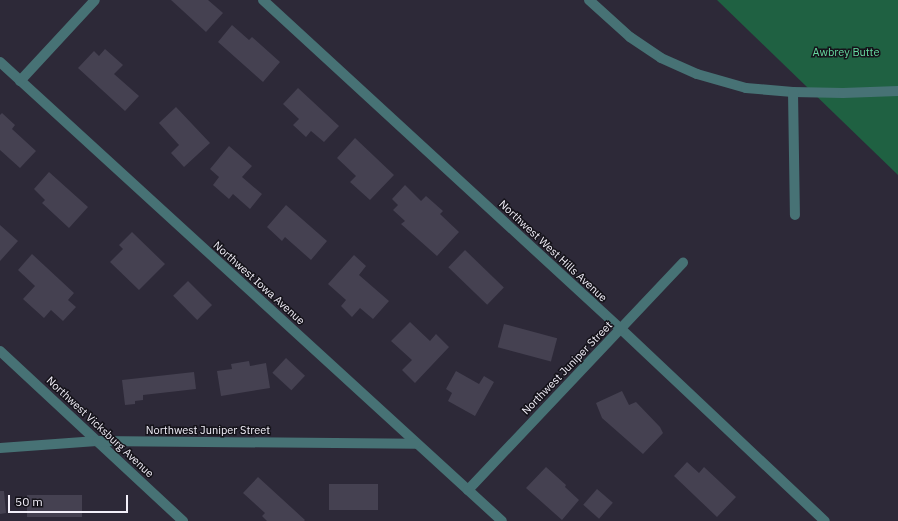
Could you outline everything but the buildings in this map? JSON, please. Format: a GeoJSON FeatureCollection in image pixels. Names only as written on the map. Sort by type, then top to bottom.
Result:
{"type":"FeatureCollection","features":[{"type":"Feature","properties":{"kind":"street"},"geometry":{"type":"LineString","coordinates":[[20,81],[95,0]]}},
{"type":"Feature","properties":{"kind":"street","name":"Northwest West Hills Avenue"},"geometry":{"type":"LineString","coordinates":[[263,0],[621,330],[825,521]]}},
{"type":"Feature","properties":{"kind":"street"},"geometry":{"type":"LineString","coordinates":[[589,0],[630,37],[661,58],[697,74],[746,88],[793,92],[843,93],[898,91]]}},
{"type":"Feature","properties":{"kind":"street","name":"Northwest Iowa Avenue"},"geometry":{"type":"LineString","coordinates":[[0,62],[416,444],[502,521]]}},
{"type":"Feature","properties":{"kind":"street"},"geometry":{"type":"LineString","coordinates":[[793,92],[795,214]]}},
{"type":"Feature","properties":{"kind":"street","name":"Northwest Juniper Street"},"geometry":{"type":"LineString","coordinates":[[468,490],[683,263]]}},
{"type":"Feature","properties":{"kind":"street","name":"Northwest Vicksburg Avenue"},"geometry":{"type":"LineString","coordinates":[[0,351],[184,521]]}},
{"type":"Feature","properties":{"kind":"street","name":"Northwest Juniper Street"},"geometry":{"type":"LineString","coordinates":[[0,448],[97,441],[416,444]]}},
{"type":"Feature","properties":{"kind":"green space","name":"Awbrey Butte"},"geometry":{"type":"Polygon","coordinates":[[[717,0],[898,0],[898,175],[717,0]]]}}]}
